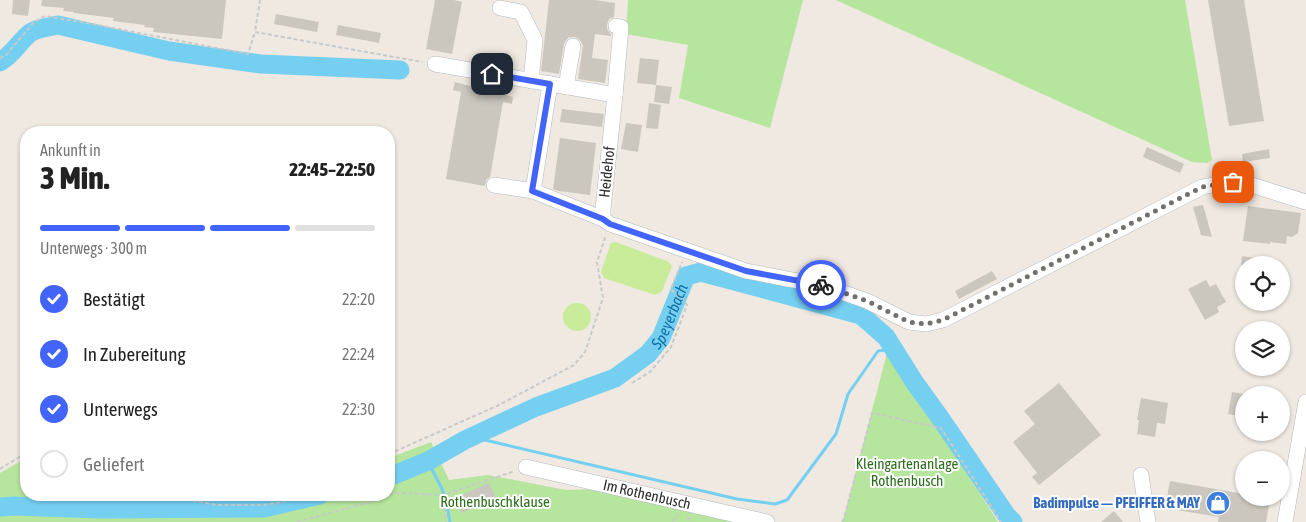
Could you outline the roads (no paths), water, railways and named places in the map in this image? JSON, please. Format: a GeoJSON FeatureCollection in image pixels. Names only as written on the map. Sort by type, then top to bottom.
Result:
{"type":"FeatureCollection","features":[{"type":"Feature","properties":{"kind":"street"},"geometry":{"type":"LineString","coordinates":[[500,8],[520,12],[535,40],[531,81]]}},
{"type":"Feature","properties":{"kind":"street","name":"Heidehof"},"geometry":{"type":"LineString","coordinates":[[606,222],[621,27],[616,26]]}},
{"type":"Feature","properties":{"kind":"street"},"geometry":{"type":"LineString","coordinates":[[566,87],[573,46]]}},
{"type":"Feature","properties":{"kind":"street"},"geometry":{"type":"LineString","coordinates":[[434,64],[615,95]]}},
{"type":"Feature","properties":{"kind":"street"},"geometry":{"type":"LineString","coordinates":[[532,191],[550,84]]}},
{"type":"Feature","properties":{"kind":"street"},"geometry":{"type":"LineString","coordinates":[[494,184],[532,191],[606,222],[746,271],[824,286],[867,301],[909,322],[926,324],[943,320],[1202,187],[1233,182],[1245,183],[1306,202]]}},
{"type":"Feature","properties":{"kind":"street"},"geometry":{"type":"LineString","coordinates":[[1284,522],[1306,402]]}},
{"type":"Feature","properties":{"kind":"street","name":"Im Rothenbusch"},"geometry":{"type":"LineString","coordinates":[[526,467],[767,522]]}},
{"type":"Feature","properties":{"kind":"street"},"geometry":{"type":"LineString","coordinates":[[1141,474],[1148,522]]}},
{"type":"Feature","properties":{"kind":"waterway"},"geometry":{"type":"LineString","coordinates":[[0,62],[33,31],[58,25],[169,51],[261,64],[400,70]]}},
{"type":"Feature","properties":{"kind":"waterway","name":"Speyerbach"},"geometry":{"type":"LineString","coordinates":[[395,475],[428,461],[465,440],[536,407],[615,378],[648,354],[661,338],[686,276],[701,272],[861,315],[886,337],[915,383],[1013,522]]}},
{"type":"Feature","properties":{"kind":"waterway"},"geometry":{"type":"LineString","coordinates":[[472,437],[737,499],[775,504],[787,500],[836,434],[848,394],[878,351],[893,349]]}},
{"type":"Feature","properties":{"kind":"waterway"},"geometry":{"type":"LineString","coordinates":[[428,461],[446,500],[450,522]]}},
{"type":"Feature","properties":{"kind":"waterway","name":"Speyerbach"},"geometry":{"type":"LineString","coordinates":[[0,507],[101,509],[264,508],[294,501]]}},
{"type":"Feature","properties":{"kind":"place","name":"Badimpulse — PFEIFFER & MAY"},"geometry":{"type":"Point","coordinates":[1218,503]}},
{"type":"Feature","properties":{"kind":"park label","name":"Kleingartenanlage Rothenbusch"},"geometry":{"type":"Point","coordinates":[907,472]}},
{"type":"Feature","properties":{"kind":"park label","name":"Rothenbuschklause"},"geometry":{"type":"Point","coordinates":[495,502]}}]}
